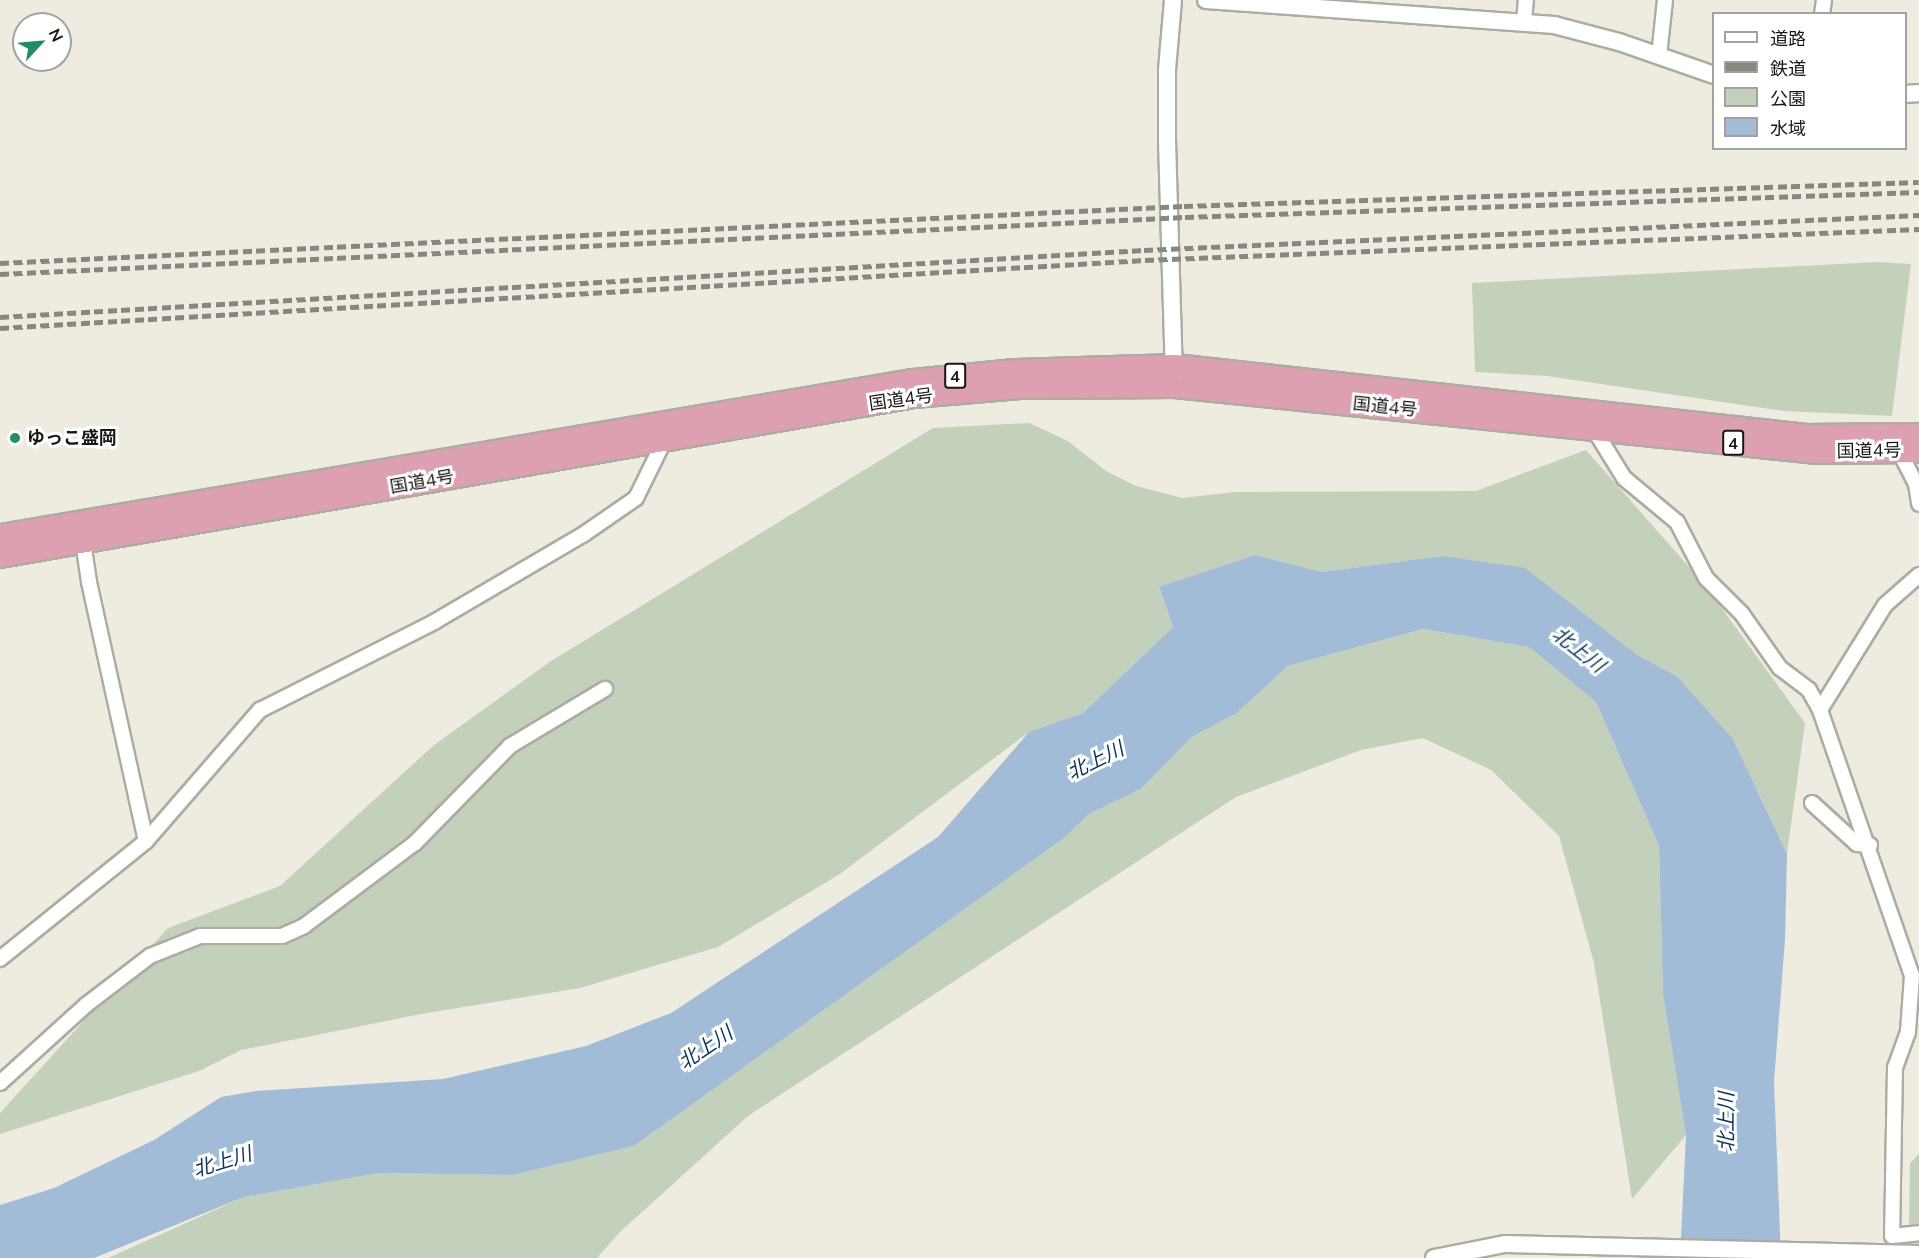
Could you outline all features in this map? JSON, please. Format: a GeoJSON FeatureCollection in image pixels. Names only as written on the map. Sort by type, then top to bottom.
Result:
{"type":"FeatureCollection","features":[{"type":"Feature","properties":{"kind":"highway","name":"国道4号"},"geometry":{"type":"LineString","coordinates":[[0,556],[83,542],[913,380],[1015,370],[1174,375],[1582,410],[1903,445]]}},
{"type":"Feature","properties":{"kind":"highway","name":"国道4号"},"geometry":{"type":"LineString","coordinates":[[1174,375],[1594,428],[1817,452],[1903,445],[1919,434]]}},
{"type":"Feature","properties":{"kind":"highway","name":"国道4号"},"geometry":{"type":"LineString","coordinates":[[0,535],[669,429]]}},
{"type":"Feature","properties":{"kind":"street"},"geometry":{"type":"LineString","coordinates":[[1173,0],[1167,70],[1167,141],[1174,375]]}},
{"type":"Feature","properties":{"kind":"street"},"geometry":{"type":"LineString","coordinates":[[1206,0],[1524,21],[1586,33],[1712,75]]}},
{"type":"Feature","properties":{"kind":"street"},"geometry":{"type":"LineString","coordinates":[[1524,21],[1526,0]]}},
{"type":"Feature","properties":{"kind":"street"},"geometry":{"type":"LineString","coordinates":[[1659,56],[1665,0]]}},
{"type":"Feature","properties":{"kind":"street"},"geometry":{"type":"LineString","coordinates":[[1582,410],[1624,477],[1677,522],[1706,578],[1742,614],[1780,668],[1809,690],[1820,711],[1870,845],[1912,976],[1913,1034],[1895,1067],[1892,1236],[1919,1233]]}},
{"type":"Feature","properties":{"kind":"street"},"geometry":{"type":"LineString","coordinates":[[0,959],[146,841],[260,710],[434,622],[584,534],[636,498],[669,429]]}},
{"type":"Feature","properties":{"kind":"street"},"geometry":{"type":"LineString","coordinates":[[1903,445],[1917,485],[1919,504]]}},
{"type":"Feature","properties":{"kind":"street"},"geometry":{"type":"LineString","coordinates":[[80,521],[146,841]]}},
{"type":"Feature","properties":{"kind":"street"},"geometry":{"type":"LineString","coordinates":[[1820,711],[1885,605],[1919,575]]}},
{"type":"Feature","properties":{"kind":"street"},"geometry":{"type":"LineString","coordinates":[[0,1083],[86,1005],[150,956],[200,936],[282,936],[304,926],[415,843],[510,746],[605,688]]}},
{"type":"Feature","properties":{"kind":"street"},"geometry":{"type":"LineString","coordinates":[[1812,803],[1857,844],[1870,845]]}},
{"type":"Feature","properties":{"kind":"street"},"geometry":{"type":"LineString","coordinates":[[1434,1258],[1505,1244],[1919,1254]]}},
{"type":"Feature","properties":{"kind":"green space"},"geometry":{"type":"Polygon","coordinates":[[[1877,262],[1911,264],[1892,416],[1784,411],[1547,376],[1475,372],[1472,283],[1877,262]]]}},
{"type":"Feature","properties":{"kind":"green space"},"geometry":{"type":"Polygon","coordinates":[[[1029,423],[1068,441],[1106,471],[1136,486],[1182,498],[1234,492],[1476,491],[1586,450],[1705,585],[1805,723],[1787,854],[1733,739],[1678,677],[1442,556],[1322,572],[1255,555],[1159,588],[1173,627],[1083,713],[1029,732],[840,874],[718,947],[580,988],[421,1014],[241,1050],[199,1071],[0,1134],[0,1113],[168,928],[280,886],[434,745],[551,661],[933,428],[1029,423]]]}},
{"type":"Feature","properties":{"kind":"green space"},"geometry":{"type":"Polygon","coordinates":[[[1423,629],[1529,647],[1596,702],[1659,846],[1663,995],[1686,1135],[1632,1199],[1594,963],[1559,836],[1491,770],[1423,738],[1361,750],[1236,797],[748,1116],[620,1232],[597,1258],[108,1258],[244,1197],[379,1173],[513,1175],[634,1146],[1064,838],[1089,814],[1141,789],[1192,737],[1237,713],[1288,666],[1423,629]]]}},
{"type":"Feature","properties":{"kind":"green space"},"geometry":{"type":"Polygon","coordinates":[[[1919,1154],[1919,1225],[1909,1227],[1910,1163],[1919,1154]]]}},
{"type":"Feature","properties":{"kind":"water","name":"北上川"},"geometry":{"type":"Polygon","coordinates":[[[1255,555],[1322,572],[1442,556],[1525,568],[1637,655],[1678,677],[1733,739],[1787,854],[1785,940],[1774,1082],[1781,1258],[1680,1258],[1686,1135],[1663,995],[1659,846],[1596,702],[1529,647],[1423,629],[1288,666],[1237,713],[1192,737],[1141,789],[1089,814],[1064,838],[634,1146],[513,1175],[379,1173],[244,1197],[94,1258],[0,1258],[0,1205],[54,1188],[154,1140],[221,1097],[256,1091],[443,1079],[586,1046],[671,1013],[938,837],[1029,732],[1083,713],[1173,627],[1159,587],[1255,555]]]}},
{"type":"Feature","properties":{"kind":"railway"},"geometry":{"type":"LineString","coordinates":[[0,263],[1184,206],[1919,182]]}},
{"type":"Feature","properties":{"kind":"railway"},"geometry":{"type":"LineString","coordinates":[[0,274],[1185,217],[1919,192]]}},
{"type":"Feature","properties":{"kind":"railway"},"geometry":{"type":"LineString","coordinates":[[0,317],[1144,250],[1919,215]]}},
{"type":"Feature","properties":{"kind":"railway"},"geometry":{"type":"LineString","coordinates":[[0,328],[1145,260],[1919,229]]}},
{"type":"Feature","properties":{"kind":"place","name":"ゆっこ盛岡"},"geometry":{"type":"Point","coordinates":[15,438]}}]}
